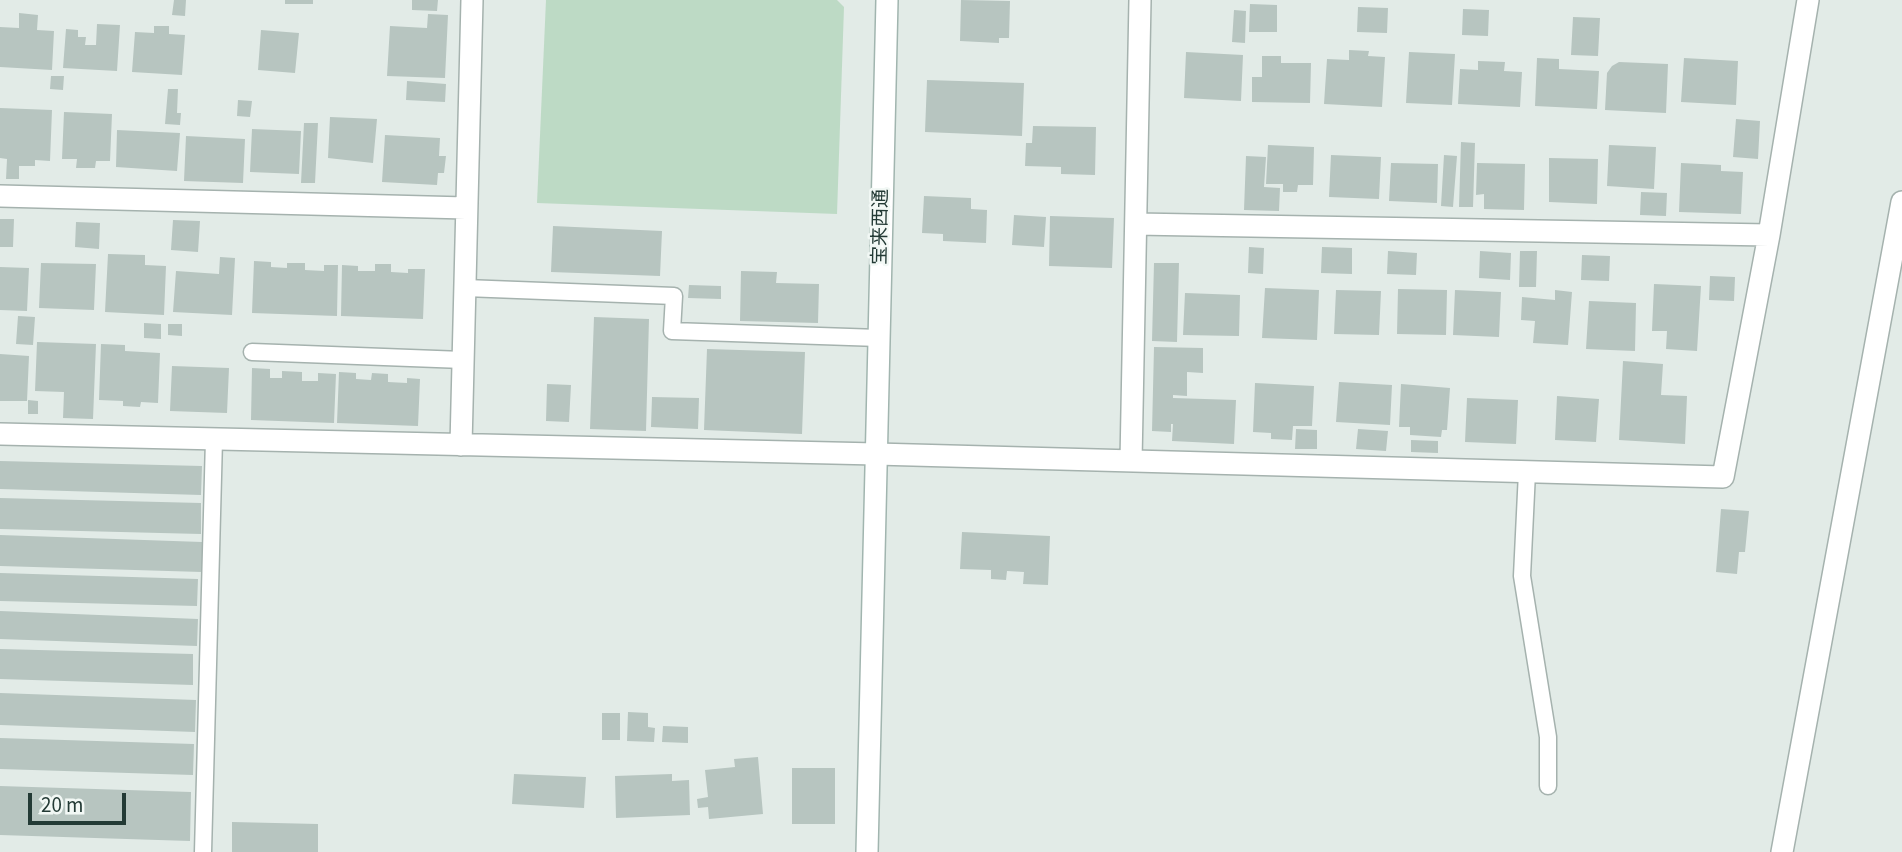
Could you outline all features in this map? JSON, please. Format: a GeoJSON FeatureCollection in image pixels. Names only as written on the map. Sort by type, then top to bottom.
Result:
{"type":"FeatureCollection","features":[{"type":"Feature","properties":{"kind":"street"},"geometry":{"type":"LineString","coordinates":[[461,445],[472,0]]}},
{"type":"Feature","properties":{"kind":"street","name":"宝来西通"},"geometry":{"type":"LineString","coordinates":[[867,852],[887,0]]}},
{"type":"Feature","properties":{"kind":"street"},"geometry":{"type":"LineString","coordinates":[[1131,461],[1140,0]]}},
{"type":"Feature","properties":{"kind":"street"},"geometry":{"type":"LineString","coordinates":[[0,433],[1723,477],[1769,235],[1808,0]]}},
{"type":"Feature","properties":{"kind":"street"},"geometry":{"type":"LineString","coordinates":[[0,196],[467,208]]}},
{"type":"Feature","properties":{"kind":"street"},"geometry":{"type":"LineString","coordinates":[[1782,852],[1902,202]]}},
{"type":"Feature","properties":{"kind":"street"},"geometry":{"type":"LineString","coordinates":[[1136,224],[1769,235]]}},
{"type":"Feature","properties":{"kind":"lane"},"geometry":{"type":"LineString","coordinates":[[465,288],[674,296],[672,331],[879,338]]}},
{"type":"Feature","properties":{"kind":"lane"},"geometry":{"type":"LineString","coordinates":[[252,352],[463,360]]}},
{"type":"Feature","properties":{"kind":"lane"},"geometry":{"type":"LineString","coordinates":[[203,852],[214,439]]}},
{"type":"Feature","properties":{"kind":"lane"},"geometry":{"type":"LineString","coordinates":[[1527,472],[1522,576],[1548,737],[1548,786]]}},
{"type":"Feature","properties":{"kind":"green space"},"geometry":{"type":"Polygon","coordinates":[[[546,0],[837,0],[844,7],[837,214],[537,203],[546,0]]]}},
{"type":"Feature","properties":{"kind":"building"},"geometry":{"type":"Polygon","coordinates":[[[174,0],[186,0],[185,16],[172,15],[174,0]]]}},
{"type":"Feature","properties":{"kind":"building"},"geometry":{"type":"Polygon","coordinates":[[[285,0],[313,0],[313,4],[285,4],[285,0]]]}},
{"type":"Feature","properties":{"kind":"building"},"geometry":{"type":"Polygon","coordinates":[[[412,0],[438,0],[437,11],[412,10],[412,0]]]}},
{"type":"Feature","properties":{"kind":"building"},"geometry":{"type":"Polygon","coordinates":[[[961,0],[1010,1],[1009,38],[999,38],[999,43],[960,41],[961,0]]]}},
{"type":"Feature","properties":{"kind":"building"},"geometry":{"type":"Polygon","coordinates":[[[1250,4],[1277,5],[1277,32],[1249,32],[1250,4]]]}},
{"type":"Feature","properties":{"kind":"building"},"geometry":{"type":"Polygon","coordinates":[[[1358,7],[1388,8],[1387,33],[1357,32],[1358,7]]]}},
{"type":"Feature","properties":{"kind":"building"},"geometry":{"type":"Polygon","coordinates":[[[1463,9],[1489,10],[1488,36],[1462,35],[1463,9]]]}},
{"type":"Feature","properties":{"kind":"building"},"geometry":{"type":"Polygon","coordinates":[[[1234,10],[1246,11],[1245,43],[1232,42],[1234,10]]]}},
{"type":"Feature","properties":{"kind":"building"},"geometry":{"type":"Polygon","coordinates":[[[19,13],[38,15],[37,30],[54,31],[52,70],[0,67],[0,27],[19,28],[19,13]]]}},
{"type":"Feature","properties":{"kind":"building"},"geometry":{"type":"Polygon","coordinates":[[[428,14],[448,15],[445,78],[387,76],[390,26],[427,28],[428,14]]]}},
{"type":"Feature","properties":{"kind":"building"},"geometry":{"type":"Polygon","coordinates":[[[1573,17],[1600,18],[1598,56],[1571,55],[1573,17]]]}},
{"type":"Feature","properties":{"kind":"building"},"geometry":{"type":"Polygon","coordinates":[[[97,24],[120,25],[117,71],[63,68],[66,29],[78,30],[78,37],[86,37],[85,45],[96,45],[97,24]]]}},
{"type":"Feature","properties":{"kind":"building"},"geometry":{"type":"Polygon","coordinates":[[[154,26],[169,26],[169,34],[185,35],[182,75],[132,72],[135,32],[154,33],[154,26]]]}},
{"type":"Feature","properties":{"kind":"building"},"geometry":{"type":"Polygon","coordinates":[[[261,30],[299,33],[295,73],[258,70],[261,30]]]}},
{"type":"Feature","properties":{"kind":"building"},"geometry":{"type":"Polygon","coordinates":[[[1349,50],[1369,51],[1368,56],[1385,57],[1382,107],[1324,104],[1327,59],[1349,60],[1349,50]]]}},
{"type":"Feature","properties":{"kind":"building"},"geometry":{"type":"Polygon","coordinates":[[[1186,52],[1243,55],[1241,101],[1184,98],[1186,52]]]}},
{"type":"Feature","properties":{"kind":"building"},"geometry":{"type":"Polygon","coordinates":[[[1409,52],[1455,54],[1452,105],[1406,103],[1409,52]]]}},
{"type":"Feature","properties":{"kind":"building"},"geometry":{"type":"Polygon","coordinates":[[[1262,56],[1281,56],[1281,63],[1311,63],[1310,103],[1252,102],[1252,77],[1262,77],[1262,56]]]}},
{"type":"Feature","properties":{"kind":"building"},"geometry":{"type":"Polygon","coordinates":[[[1537,58],[1559,59],[1559,69],[1599,71],[1597,109],[1535,106],[1537,58]]]}},
{"type":"Feature","properties":{"kind":"building"},"geometry":{"type":"Polygon","coordinates":[[[1684,58],[1738,61],[1736,105],[1681,102],[1684,58]]]}},
{"type":"Feature","properties":{"kind":"building"},"geometry":{"type":"Polygon","coordinates":[[[1478,61],[1505,62],[1504,71],[1522,72],[1520,107],[1458,104],[1460,69],[1478,70],[1478,61]]]}},
{"type":"Feature","properties":{"kind":"building"},"geometry":{"type":"Polygon","coordinates":[[[1619,62],[1668,64],[1666,113],[1605,110],[1607,73],[1619,62]]]}},
{"type":"Feature","properties":{"kind":"building"},"geometry":{"type":"Polygon","coordinates":[[[51,76],[64,76],[63,90],[50,89],[51,76]]]}},
{"type":"Feature","properties":{"kind":"building"},"geometry":{"type":"Polygon","coordinates":[[[927,80],[1024,83],[1022,136],[925,132],[927,80]]]}},
{"type":"Feature","properties":{"kind":"building"},"geometry":{"type":"Polygon","coordinates":[[[407,81],[446,84],[445,102],[406,100],[407,81]]]}},
{"type":"Feature","properties":{"kind":"building"},"geometry":{"type":"Polygon","coordinates":[[[168,89],[178,89],[177,113],[181,113],[180,125],[165,124],[168,89]]]}},
{"type":"Feature","properties":{"kind":"building"},"geometry":{"type":"Polygon","coordinates":[[[238,100],[252,101],[250,117],[237,116],[238,100]]]}},
{"type":"Feature","properties":{"kind":"building"},"geometry":{"type":"Polygon","coordinates":[[[0,108],[52,110],[50,161],[35,160],[35,166],[19,166],[19,179],[6,179],[7,159],[0,158],[0,108]]]}},
{"type":"Feature","properties":{"kind":"building"},"geometry":{"type":"Polygon","coordinates":[[[64,112],[112,114],[110,161],[96,161],[95,168],[76,168],[77,159],[62,159],[64,112]]]}},
{"type":"Feature","properties":{"kind":"building"},"geometry":{"type":"Polygon","coordinates":[[[330,117],[377,119],[373,163],[328,158],[330,117]]]}},
{"type":"Feature","properties":{"kind":"building"},"geometry":{"type":"Polygon","coordinates":[[[1736,119],[1760,121],[1758,159],[1733,157],[1736,119]]]}},
{"type":"Feature","properties":{"kind":"building"},"geometry":{"type":"Polygon","coordinates":[[[304,123],[318,123],[315,183],[301,183],[304,123]]]}},
{"type":"Feature","properties":{"kind":"building"},"geometry":{"type":"Polygon","coordinates":[[[1033,126],[1096,127],[1095,175],[1061,174],[1061,167],[1025,166],[1026,143],[1032,143],[1033,126]]]}},
{"type":"Feature","properties":{"kind":"building"},"geometry":{"type":"Polygon","coordinates":[[[252,129],[301,131],[299,174],[250,172],[252,129]]]}},
{"type":"Feature","properties":{"kind":"building"},"geometry":{"type":"Polygon","coordinates":[[[117,130],[180,133],[177,171],[116,167],[117,130]]]}},
{"type":"Feature","properties":{"kind":"building"},"geometry":{"type":"Polygon","coordinates":[[[385,135],[440,138],[439,156],[446,156],[444,173],[438,173],[437,185],[382,182],[385,135]]]}},
{"type":"Feature","properties":{"kind":"building"},"geometry":{"type":"Polygon","coordinates":[[[186,136],[245,139],[243,183],[184,181],[186,136]]]}},
{"type":"Feature","properties":{"kind":"building"},"geometry":{"type":"Polygon","coordinates":[[[1461,142],[1475,143],[1473,207],[1459,207],[1461,142]]]}},
{"type":"Feature","properties":{"kind":"building"},"geometry":{"type":"Polygon","coordinates":[[[1268,145],[1314,147],[1313,185],[1298,185],[1297,192],[1283,192],[1283,184],[1266,184],[1268,145]]]}},
{"type":"Feature","properties":{"kind":"building"},"geometry":{"type":"Polygon","coordinates":[[[1609,145],[1656,147],[1654,189],[1607,186],[1609,145]]]}},
{"type":"Feature","properties":{"kind":"building"},"geometry":{"type":"Polygon","coordinates":[[[1331,155],[1381,157],[1379,199],[1329,197],[1331,155]]]}},
{"type":"Feature","properties":{"kind":"building"},"geometry":{"type":"Polygon","coordinates":[[[1444,155],[1457,156],[1453,207],[1441,206],[1444,155]]]}},
{"type":"Feature","properties":{"kind":"building"},"geometry":{"type":"Polygon","coordinates":[[[1246,156],[1266,157],[1264,187],[1280,188],[1279,211],[1244,210],[1246,156]]]}},
{"type":"Feature","properties":{"kind":"building"},"geometry":{"type":"Polygon","coordinates":[[[1549,158],[1598,159],[1597,204],[1549,202],[1549,158]]]}},
{"type":"Feature","properties":{"kind":"building"},"geometry":{"type":"Polygon","coordinates":[[[1391,163],[1438,164],[1437,203],[1389,201],[1391,163]]]}},
{"type":"Feature","properties":{"kind":"building"},"geometry":{"type":"Polygon","coordinates":[[[1477,163],[1525,164],[1524,210],[1484,209],[1484,194],[1476,195],[1477,163]]]}},
{"type":"Feature","properties":{"kind":"building"},"geometry":{"type":"Polygon","coordinates":[[[1681,163],[1721,165],[1721,171],[1743,172],[1741,214],[1679,212],[1681,163]]]}},
{"type":"Feature","properties":{"kind":"building"},"geometry":{"type":"Polygon","coordinates":[[[1641,192],[1667,193],[1666,216],[1640,215],[1641,192]]]}},
{"type":"Feature","properties":{"kind":"building"},"geometry":{"type":"Polygon","coordinates":[[[924,196],[971,198],[971,209],[987,210],[986,243],[943,241],[943,234],[922,233],[924,196]]]}},
{"type":"Feature","properties":{"kind":"building"},"geometry":{"type":"Polygon","coordinates":[[[1014,215],[1046,217],[1044,247],[1012,245],[1014,215]]]}},
{"type":"Feature","properties":{"kind":"building"},"geometry":{"type":"Polygon","coordinates":[[[1050,216],[1114,218],[1112,268],[1049,266],[1050,216]]]}},
{"type":"Feature","properties":{"kind":"building"},"geometry":{"type":"Polygon","coordinates":[[[0,219],[14,219],[13,247],[0,247],[0,219]]]}},
{"type":"Feature","properties":{"kind":"building"},"geometry":{"type":"Polygon","coordinates":[[[173,220],[200,221],[198,252],[171,250],[173,220]]]}},
{"type":"Feature","properties":{"kind":"building"},"geometry":{"type":"Polygon","coordinates":[[[76,222],[100,223],[99,249],[75,247],[76,222]]]}},
{"type":"Feature","properties":{"kind":"building"},"geometry":{"type":"Polygon","coordinates":[[[553,226],[662,231],[660,276],[551,272],[553,226]]]}},
{"type":"Feature","properties":{"kind":"building"},"geometry":{"type":"Polygon","coordinates":[[[1249,247],[1264,248],[1263,274],[1248,273],[1249,247]]]}},
{"type":"Feature","properties":{"kind":"building"},"geometry":{"type":"Polygon","coordinates":[[[1322,247],[1352,248],[1352,274],[1321,273],[1322,247]]]}},
{"type":"Feature","properties":{"kind":"building"},"geometry":{"type":"Polygon","coordinates":[[[1388,251],[1417,253],[1416,275],[1387,274],[1388,251]]]}},
{"type":"Feature","properties":{"kind":"building"},"geometry":{"type":"Polygon","coordinates":[[[1480,251],[1511,253],[1510,280],[1479,278],[1480,251]]]}},
{"type":"Feature","properties":{"kind":"building"},"geometry":{"type":"Polygon","coordinates":[[[1520,251],[1537,251],[1536,287],[1519,287],[1520,251]]]}},
{"type":"Feature","properties":{"kind":"building"},"geometry":{"type":"Polygon","coordinates":[[[108,254],[145,255],[145,265],[166,266],[164,315],[105,312],[108,254]]]}},
{"type":"Feature","properties":{"kind":"building"},"geometry":{"type":"Polygon","coordinates":[[[1582,255],[1610,256],[1609,281],[1581,280],[1582,255]]]}},
{"type":"Feature","properties":{"kind":"building"},"geometry":{"type":"Polygon","coordinates":[[[220,257],[235,258],[232,315],[173,312],[176,271],[219,274],[220,257]]]}},
{"type":"Feature","properties":{"kind":"building"},"geometry":{"type":"Polygon","coordinates":[[[254,261],[271,262],[271,267],[287,268],[287,263],[305,263],[305,270],[324,271],[324,265],[338,265],[337,316],[252,313],[254,261]]]}},
{"type":"Feature","properties":{"kind":"building"},"geometry":{"type":"Polygon","coordinates":[[[41,263],[96,264],[94,310],[39,308],[41,263]]]}},
{"type":"Feature","properties":{"kind":"building"},"geometry":{"type":"Polygon","coordinates":[[[1154,263],[1179,263],[1177,342],[1152,341],[1154,263]]]}},
{"type":"Feature","properties":{"kind":"building"},"geometry":{"type":"Polygon","coordinates":[[[375,264],[391,264],[391,272],[408,273],[408,269],[425,269],[423,319],[341,316],[342,265],[358,266],[358,271],[375,271],[375,264]]]}},
{"type":"Feature","properties":{"kind":"building"},"geometry":{"type":"Polygon","coordinates":[[[0,267],[29,268],[27,311],[0,310],[0,267]]]}},
{"type":"Feature","properties":{"kind":"building"},"geometry":{"type":"Polygon","coordinates":[[[741,271],[777,272],[776,283],[819,284],[818,323],[740,321],[741,271]]]}},
{"type":"Feature","properties":{"kind":"building"},"geometry":{"type":"Polygon","coordinates":[[[1710,276],[1735,277],[1734,301],[1709,300],[1710,276]]]}},
{"type":"Feature","properties":{"kind":"building"},"geometry":{"type":"Polygon","coordinates":[[[1654,284],[1701,286],[1697,351],[1666,349],[1667,331],[1652,331],[1654,284]]]}},
{"type":"Feature","properties":{"kind":"building"},"geometry":{"type":"Polygon","coordinates":[[[689,285],[721,286],[721,299],[688,298],[689,285]]]}},
{"type":"Feature","properties":{"kind":"building"},"geometry":{"type":"Polygon","coordinates":[[[1265,288],[1319,290],[1317,340],[1262,338],[1265,288]]]}},
{"type":"Feature","properties":{"kind":"building"},"geometry":{"type":"Polygon","coordinates":[[[1398,289],[1447,290],[1446,335],[1397,334],[1398,289]]]}},
{"type":"Feature","properties":{"kind":"building"},"geometry":{"type":"Polygon","coordinates":[[[1336,290],[1381,291],[1379,335],[1334,334],[1336,290]]]}},
{"type":"Feature","properties":{"kind":"building"},"geometry":{"type":"Polygon","coordinates":[[[1455,290],[1501,292],[1499,337],[1453,335],[1455,290]]]}},
{"type":"Feature","properties":{"kind":"building"},"geometry":{"type":"Polygon","coordinates":[[[1555,290],[1572,292],[1568,345],[1533,343],[1535,321],[1521,320],[1522,297],[1555,300],[1555,290]]]}},
{"type":"Feature","properties":{"kind":"building"},"geometry":{"type":"Polygon","coordinates":[[[1185,293],[1240,295],[1239,336],[1183,335],[1185,293]]]}},
{"type":"Feature","properties":{"kind":"building"},"geometry":{"type":"Polygon","coordinates":[[[1589,301],[1636,303],[1635,351],[1586,349],[1589,301]]]}},
{"type":"Feature","properties":{"kind":"building"},"geometry":{"type":"Polygon","coordinates":[[[18,316],[35,317],[33,345],[16,344],[18,316]]]}},
{"type":"Feature","properties":{"kind":"building"},"geometry":{"type":"Polygon","coordinates":[[[594,317],[649,319],[646,431],[590,429],[594,317]]]}},
{"type":"Feature","properties":{"kind":"building"},"geometry":{"type":"Polygon","coordinates":[[[144,323],[161,324],[161,339],[144,338],[144,323]]]}},
{"type":"Feature","properties":{"kind":"building"},"geometry":{"type":"Polygon","coordinates":[[[168,324],[182,324],[182,336],[168,335],[168,324]]]}},
{"type":"Feature","properties":{"kind":"building"},"geometry":{"type":"Polygon","coordinates":[[[37,342],[96,344],[93,419],[63,418],[64,392],[35,391],[37,342]]]}},
{"type":"Feature","properties":{"kind":"building"},"geometry":{"type":"Polygon","coordinates":[[[101,344],[125,345],[125,351],[160,353],[158,403],[141,402],[140,407],[123,406],[123,401],[99,400],[101,344]]]}},
{"type":"Feature","properties":{"kind":"building"},"geometry":{"type":"Polygon","coordinates":[[[1154,347],[1203,348],[1203,373],[1187,372],[1187,396],[1173,395],[1173,398],[1236,400],[1234,444],[1172,441],[1173,424],[1171,432],[1152,431],[1154,347]]]}},
{"type":"Feature","properties":{"kind":"building"},"geometry":{"type":"Polygon","coordinates":[[[707,349],[805,352],[802,434],[704,430],[707,349]]]}},
{"type":"Feature","properties":{"kind":"building"},"geometry":{"type":"Polygon","coordinates":[[[0,354],[29,356],[27,401],[0,401],[0,354]]]}},
{"type":"Feature","properties":{"kind":"building"},"geometry":{"type":"Polygon","coordinates":[[[1623,361],[1663,364],[1661,395],[1687,396],[1685,444],[1619,440],[1623,361]]]}},
{"type":"Feature","properties":{"kind":"building"},"geometry":{"type":"Polygon","coordinates":[[[172,366],[229,368],[227,413],[170,411],[172,366]]]}},
{"type":"Feature","properties":{"kind":"building"},"geometry":{"type":"Polygon","coordinates":[[[252,368],[270,369],[270,378],[282,378],[282,371],[302,372],[302,381],[318,381],[318,373],[336,374],[334,423],[251,420],[252,368]]]}},
{"type":"Feature","properties":{"kind":"building"},"geometry":{"type":"Polygon","coordinates":[[[339,372],[356,373],[356,379],[371,380],[372,373],[388,374],[388,382],[407,383],[407,378],[420,379],[418,426],[337,423],[339,372]]]}},
{"type":"Feature","properties":{"kind":"building"},"geometry":{"type":"Polygon","coordinates":[[[1339,382],[1392,385],[1390,425],[1336,422],[1339,382]]]}},
{"type":"Feature","properties":{"kind":"building"},"geometry":{"type":"Polygon","coordinates":[[[1255,383],[1314,386],[1312,426],[1293,426],[1292,440],[1271,439],[1271,433],[1253,432],[1255,383]]]}},
{"type":"Feature","properties":{"kind":"building"},"geometry":{"type":"Polygon","coordinates":[[[547,384],[571,385],[569,422],[546,421],[547,384]]]}},
{"type":"Feature","properties":{"kind":"building"},"geometry":{"type":"Polygon","coordinates":[[[1401,384],[1450,388],[1447,430],[1442,430],[1441,437],[1410,435],[1410,427],[1399,427],[1401,384]]]}},
{"type":"Feature","properties":{"kind":"building"},"geometry":{"type":"Polygon","coordinates":[[[1557,396],[1599,399],[1596,442],[1555,440],[1557,396]]]}},
{"type":"Feature","properties":{"kind":"building"},"geometry":{"type":"Polygon","coordinates":[[[652,397],[699,398],[698,429],[651,427],[652,397]]]}},
{"type":"Feature","properties":{"kind":"building"},"geometry":{"type":"Polygon","coordinates":[[[1467,398],[1518,400],[1516,444],[1465,442],[1467,398]]]}},
{"type":"Feature","properties":{"kind":"building"},"geometry":{"type":"Polygon","coordinates":[[[28,400],[38,401],[38,414],[28,414],[28,400]]]}},
{"type":"Feature","properties":{"kind":"building"},"geometry":{"type":"Polygon","coordinates":[[[1296,429],[1317,430],[1317,449],[1295,449],[1296,429]]]}},
{"type":"Feature","properties":{"kind":"building"},"geometry":{"type":"Polygon","coordinates":[[[1358,429],[1388,431],[1386,451],[1356,449],[1358,429]]]}},
{"type":"Feature","properties":{"kind":"building"},"geometry":{"type":"Polygon","coordinates":[[[1411,440],[1438,441],[1438,453],[1411,452],[1411,440]]]}},
{"type":"Feature","properties":{"kind":"building"},"geometry":{"type":"Polygon","coordinates":[[[0,461],[202,466],[201,495],[0,489],[0,461]]]}},
{"type":"Feature","properties":{"kind":"building"},"geometry":{"type":"Polygon","coordinates":[[[0,498],[201,503],[201,534],[0,529],[0,498]]]}},
{"type":"Feature","properties":{"kind":"building"},"geometry":{"type":"Polygon","coordinates":[[[1721,509],[1749,511],[1745,552],[1739,552],[1737,574],[1716,572],[1721,509]]]}},
{"type":"Feature","properties":{"kind":"building"},"geometry":{"type":"Polygon","coordinates":[[[962,532],[1050,536],[1048,585],[1023,584],[1024,572],[1007,571],[1006,580],[991,579],[991,570],[960,569],[962,532]]]}},
{"type":"Feature","properties":{"kind":"building"},"geometry":{"type":"Polygon","coordinates":[[[0,535],[202,542],[202,572],[0,566],[0,535]]]}},
{"type":"Feature","properties":{"kind":"building"},"geometry":{"type":"Polygon","coordinates":[[[0,573],[198,579],[197,606],[0,601],[0,573]]]}},
{"type":"Feature","properties":{"kind":"building"},"geometry":{"type":"Polygon","coordinates":[[[0,611],[198,619],[197,646],[0,639],[0,611]]]}},
{"type":"Feature","properties":{"kind":"building"},"geometry":{"type":"Polygon","coordinates":[[[0,649],[193,654],[193,685],[0,679],[0,649]]]}},
{"type":"Feature","properties":{"kind":"building"},"geometry":{"type":"Polygon","coordinates":[[[0,693],[196,700],[195,732],[0,725],[0,693]]]}},
{"type":"Feature","properties":{"kind":"building"},"geometry":{"type":"Polygon","coordinates":[[[628,712],[648,713],[648,727],[655,728],[654,742],[627,741],[628,712]]]}},
{"type":"Feature","properties":{"kind":"building"},"geometry":{"type":"Polygon","coordinates":[[[602,713],[620,713],[620,740],[602,740],[602,713]]]}},
{"type":"Feature","properties":{"kind":"building"},"geometry":{"type":"Polygon","coordinates":[[[663,726],[688,727],[688,743],[662,742],[663,726]]]}},
{"type":"Feature","properties":{"kind":"building"},"geometry":{"type":"Polygon","coordinates":[[[0,738],[194,744],[193,775],[0,769],[0,738]]]}},
{"type":"Feature","properties":{"kind":"building"},"geometry":{"type":"Polygon","coordinates":[[[758,757],[763,814],[709,819],[708,807],[698,808],[697,799],[708,797],[705,770],[735,767],[734,759],[758,757]]]}},
{"type":"Feature","properties":{"kind":"building"},"geometry":{"type":"Polygon","coordinates":[[[792,768],[835,768],[835,824],[792,824],[792,768]]]}},
{"type":"Feature","properties":{"kind":"building"},"geometry":{"type":"Polygon","coordinates":[[[514,774],[586,777],[584,808],[512,804],[514,774]]]}},
{"type":"Feature","properties":{"kind":"building"},"geometry":{"type":"Polygon","coordinates":[[[672,774],[672,781],[689,780],[690,815],[616,818],[615,776],[672,774]]]}},
{"type":"Feature","properties":{"kind":"building"},"geometry":{"type":"Polygon","coordinates":[[[0,786],[191,792],[190,841],[0,835],[0,786]]]}},
{"type":"Feature","properties":{"kind":"building"},"geometry":{"type":"Polygon","coordinates":[[[232,822],[318,824],[318,852],[232,852],[232,822]]]}}]}
